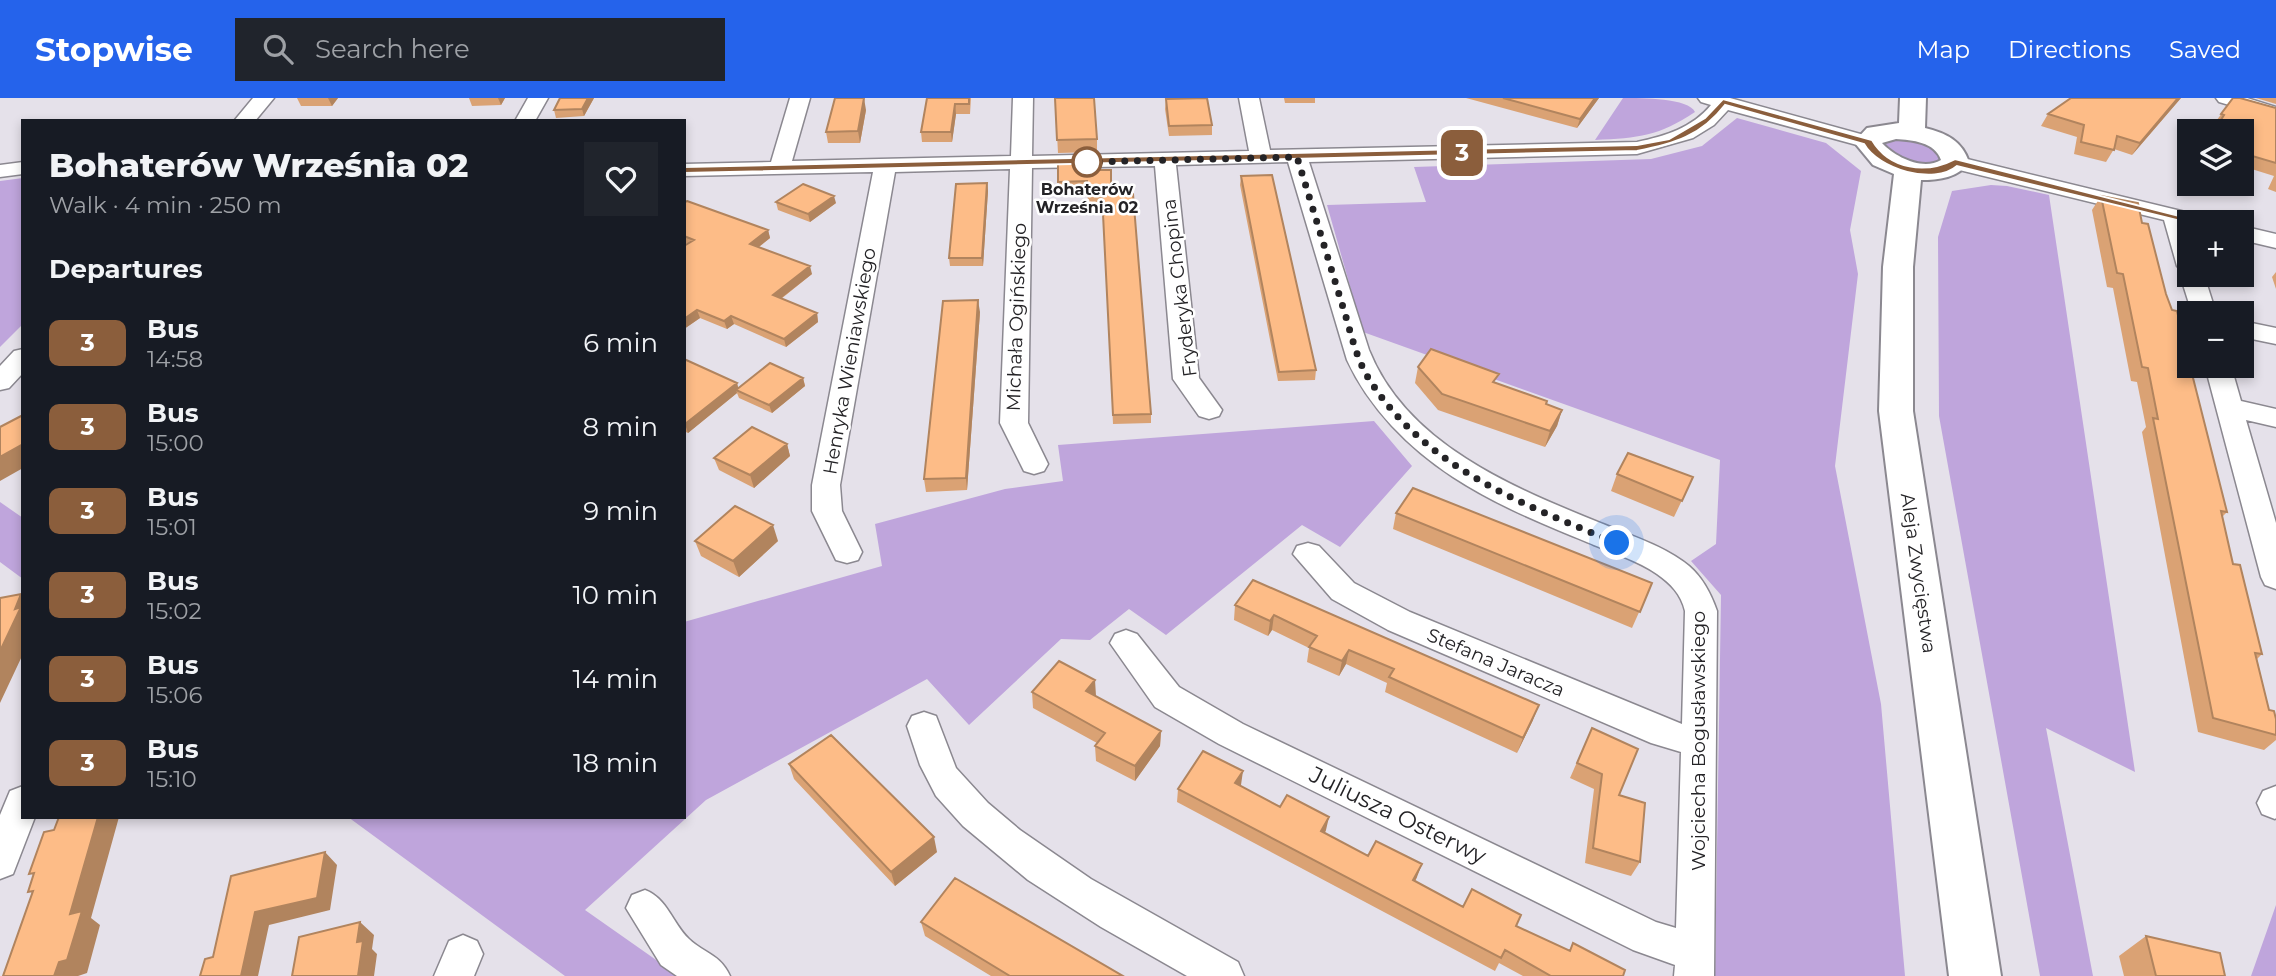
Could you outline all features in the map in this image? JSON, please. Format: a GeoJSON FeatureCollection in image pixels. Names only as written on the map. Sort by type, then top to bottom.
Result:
{"type":"FeatureCollection","features":[{"type":"Feature","properties":{"kind":"main road","name":"Aleja Zwycięstwa"},"geometry":{"type":"LineString","coordinates":[[1913,98],[1898,267],[1896,411],[1975,976]]}},
{"type":"Feature","properties":{"kind":"main road"},"geometry":{"type":"LineString","coordinates":[[1868,142],[1873,136],[1883,132],[1910,151],[1933,172],[1951,167],[1955,162],[1953,153],[1942,144],[1910,151],[1882,159],[1874,153],[1868,142]]}},
{"type":"Feature","properties":{"kind":"street"},"geometry":{"type":"LineString","coordinates":[[246,119],[264,98]]}},
{"type":"Feature","properties":{"kind":"street"},"geometry":{"type":"LineString","coordinates":[[526,119],[538,98]]}},
{"type":"Feature","properties":{"kind":"street"},"geometry":{"type":"LineString","coordinates":[[779,169],[800,98]]}},
{"type":"Feature","properties":{"kind":"street","name":"Michała Ogińskiego"},"geometry":{"type":"LineString","coordinates":[[1023,98],[1013,423],[1034,464]]}},
{"type":"Feature","properties":{"kind":"street"},"geometry":{"type":"LineString","coordinates":[[1249,98],[1261,157]]}},
{"type":"Feature","properties":{"kind":"street"},"geometry":{"type":"LineString","coordinates":[[2226,98],[2276,113]]}},
{"type":"Feature","properties":{"kind":"street"},"geometry":{"type":"LineString","coordinates":[[686,170],[1637,148],[1671,142],[1709,120],[1716,100],[1868,142]]}},
{"type":"Feature","properties":{"kind":"street","name":"Wojciecha Bogusławskiego"},"geometry":{"type":"LineString","coordinates":[[1297,157],[1354,343],[1368,377],[1396,415],[1435,451],[1472,477],[1520,503],[1665,564],[1686,578],[1696,593],[1701,611],[1694,965]]}},
{"type":"Feature","properties":{"kind":"street","name":"Fryderyka Chopina"},"geometry":{"type":"LineString","coordinates":[[1165,160],[1186,379],[1209,410]]}},
{"type":"Feature","properties":{"kind":"street"},"geometry":{"type":"LineString","coordinates":[[1955,162],[2177,217]]}},
{"type":"Feature","properties":{"kind":"street","name":"Henryka Wieniawskiego"},"geometry":{"type":"LineString","coordinates":[[847,552],[827,511],[827,485],[885,166]]}},
{"type":"Feature","properties":{"kind":"street"},"geometry":{"type":"LineString","coordinates":[[0,171],[21,168]]}},
{"type":"Feature","properties":{"kind":"street"},"geometry":{"type":"LineString","coordinates":[[2174,216],[2177,226]]}},
{"type":"Feature","properties":{"kind":"street"},"geometry":{"type":"LineString","coordinates":[[2254,236],[2276,241]]}},
{"type":"Feature","properties":{"kind":"street"},"geometry":{"type":"LineString","coordinates":[[2254,331],[2276,336]]}},
{"type":"Feature","properties":{"kind":"street"},"geometry":{"type":"LineString","coordinates":[[0,382],[21,360]]}},
{"type":"Feature","properties":{"kind":"street"},"geometry":{"type":"LineString","coordinates":[[2222,378],[2267,509],[2276,577]]}},
{"type":"Feature","properties":{"kind":"street"},"geometry":{"type":"LineString","coordinates":[[2230,407],[2276,418]]}},
{"type":"Feature","properties":{"kind":"street","name":"Stefana Jaracza"},"geometry":{"type":"LineString","coordinates":[[1308,554],[1343,591],[1399,621],[1663,733],[1700,743]]}},
{"type":"Feature","properties":{"kind":"street","name":"Juliusza Osterwy"},"geometry":{"type":"LineString","coordinates":[[1126,643],[1167,696],[1231,734],[1647,937],[1694,965]]}},
{"type":"Feature","properties":{"kind":"street"},"geometry":{"type":"LineString","coordinates":[[924,726],[946,784],[1002,838],[1066,884],[1224,976]]}},
{"type":"Feature","properties":{"kind":"street"},"geometry":{"type":"LineString","coordinates":[[0,862],[21,807]]}},
{"type":"Feature","properties":{"kind":"street"},"geometry":{"type":"LineString","coordinates":[[645,908],[675,952],[710,976]]}},
{"type":"Feature","properties":{"kind":"shaded area"},"geometry":{"type":"Polygon","coordinates":[[[1623,98],[1675,101],[1691,107],[1695,112],[1659,131],[1595,140],[1623,98]]]}},
{"type":"Feature","properties":{"kind":"shaded area"},"geometry":{"type":"Polygon","coordinates":[[[1737,118],[1826,143],[1861,171],[1850,230],[1858,274],[1835,466],[1881,704],[1905,976],[1715,976],[1721,595],[1691,561],[1716,544],[1720,460],[1363,332],[1327,205],[1426,202],[1414,167],[1651,159],[1702,146],[1737,118]]]}},
{"type":"Feature","properties":{"kind":"shaded area"},"geometry":{"type":"Polygon","coordinates":[[[1897,138],[1926,145],[1936,151],[1940,156],[1939,160],[1924,165],[1917,164],[1903,159],[1883,146],[1885,142],[1897,138]]]}},
{"type":"Feature","properties":{"kind":"shaded area"},"geometry":{"type":"Polygon","coordinates":[[[21,178],[21,326],[0,347],[0,181],[21,178]]]}},
{"type":"Feature","properties":{"kind":"shaded area"},"geometry":{"type":"Polygon","coordinates":[[[1991,185],[2049,195],[2135,772],[2046,728],[2093,976],[2040,976],[1939,416],[1938,237],[1952,191],[1991,185]]]}},
{"type":"Feature","properties":{"kind":"shaded area"},"geometry":{"type":"Polygon","coordinates":[[[1374,421],[1412,466],[1340,547],[1302,525],[1166,635],[1129,609],[1090,640],[1061,639],[969,725],[927,679],[706,800],[686,818],[686,621],[882,566],[875,524],[1005,489],[1063,481],[1058,445],[1374,421]]]}},
{"type":"Feature","properties":{"kind":"shaded area"},"geometry":{"type":"Polygon","coordinates":[[[0,502],[21,517],[21,578],[0,562],[0,502]]]}},
{"type":"Feature","properties":{"kind":"shaded area"},"geometry":{"type":"Polygon","coordinates":[[[351,819],[685,819],[585,910],[679,976],[565,976],[351,819]]]}},
{"type":"Feature","properties":{"kind":"shaded area"},"geometry":{"type":"Polygon","coordinates":[[[2276,905],[2276,976],[2251,976],[2276,905]]]}},
{"type":"Feature","properties":{"kind":"building"},"geometry":{"type":"Polygon","coordinates":[[[560,98],[588,98],[582,109],[554,110],[560,98]]]}},
{"type":"Feature","properties":{"kind":"building"},"geometry":{"type":"Polygon","coordinates":[[[835,98],[864,98],[858,131],[826,132],[835,98]]]}},
{"type":"Feature","properties":{"kind":"building"},"geometry":{"type":"Polygon","coordinates":[[[927,98],[969,98],[969,104],[955,104],[951,132],[921,132],[927,98]]]}},
{"type":"Feature","properties":{"kind":"building"},"geometry":{"type":"Polygon","coordinates":[[[1055,98],[1094,98],[1097,139],[1057,140],[1055,98]]]}},
{"type":"Feature","properties":{"kind":"building"},"geometry":{"type":"Polygon","coordinates":[[[1207,98],[1212,125],[1169,126],[1166,99],[1207,98]]]}},
{"type":"Feature","properties":{"kind":"building"},"geometry":{"type":"Polygon","coordinates":[[[1503,98],[1595,98],[1580,119],[1503,98]]]}},
{"type":"Feature","properties":{"kind":"building"},"geometry":{"type":"Polygon","coordinates":[[[2071,98],[2178,98],[2140,143],[2117,136],[2114,150],[2081,142],[2084,125],[2048,114],[2071,98]]]}},
{"type":"Feature","properties":{"kind":"building"},"geometry":{"type":"Polygon","coordinates":[[[2233,98],[2276,108],[2276,163],[2254,157],[2254,119],[2222,119],[2224,115],[2221,114],[2233,98]]]}},
{"type":"Feature","properties":{"kind":"building"},"geometry":{"type":"Polygon","coordinates":[[[1098,161],[1099,170],[1111,170],[1111,194],[1133,194],[1151,414],[1113,415],[1102,194],[1087,195],[1087,181],[1058,182],[1058,162],[1098,161]]]}},
{"type":"Feature","properties":{"kind":"building"},"geometry":{"type":"Polygon","coordinates":[[[1272,175],[1316,370],[1279,372],[1241,176],[1272,175]]]}},
{"type":"Feature","properties":{"kind":"building"},"geometry":{"type":"Polygon","coordinates":[[[987,183],[982,258],[949,258],[956,184],[987,183]]]}},
{"type":"Feature","properties":{"kind":"building"},"geometry":{"type":"Polygon","coordinates":[[[803,184],[834,196],[808,214],[776,202],[803,184]]]}},
{"type":"Feature","properties":{"kind":"building"},"geometry":{"type":"Polygon","coordinates":[[[2101,196],[2138,203],[2142,223],[2148,224],[2166,294],[2172,310],[2177,311],[2177,378],[2193,378],[2227,512],[2221,511],[2233,564],[2240,565],[2262,654],[2255,653],[2269,710],[2274,711],[2276,735],[2213,718],[2153,418],[2158,419],[2148,368],[2142,367],[2123,274],[2117,273],[2101,196]]]}},
{"type":"Feature","properties":{"kind":"building"},"geometry":{"type":"Polygon","coordinates":[[[686,202],[768,230],[750,244],[810,266],[773,295],[817,313],[784,339],[731,316],[724,321],[697,310],[686,318],[686,245],[694,240],[686,237],[686,202]]]}},
{"type":"Feature","properties":{"kind":"building"},"geometry":{"type":"Polygon","coordinates":[[[978,300],[966,478],[924,479],[943,301],[978,300]]]}},
{"type":"Feature","properties":{"kind":"building"},"geometry":{"type":"Polygon","coordinates":[[[1431,349],[1499,374],[1493,382],[1547,401],[1546,404],[1562,410],[1550,431],[1442,394],[1418,367],[1431,349]]]}},
{"type":"Feature","properties":{"kind":"building"},"geometry":{"type":"Polygon","coordinates":[[[686,360],[737,383],[686,423],[686,360]]]}},
{"type":"Feature","properties":{"kind":"building"},"geometry":{"type":"Polygon","coordinates":[[[770,363],[803,378],[769,405],[736,390],[770,363]]]}},
{"type":"Feature","properties":{"kind":"building"},"geometry":{"type":"Polygon","coordinates":[[[21,416],[21,445],[0,457],[0,427],[21,416]]]}},
{"type":"Feature","properties":{"kind":"building"},"geometry":{"type":"Polygon","coordinates":[[[752,427],[787,444],[750,475],[714,458],[752,427]]]}},
{"type":"Feature","properties":{"kind":"building"},"geometry":{"type":"Polygon","coordinates":[[[1628,453],[1693,477],[1682,501],[1617,474],[1628,453]]]}},
{"type":"Feature","properties":{"kind":"building"},"geometry":{"type":"Polygon","coordinates":[[[1413,488],[1652,583],[1640,612],[1396,513],[1413,488]]]}},
{"type":"Feature","properties":{"kind":"building"},"geometry":{"type":"Polygon","coordinates":[[[735,506],[773,525],[733,561],[695,541],[735,506]]]}},
{"type":"Feature","properties":{"kind":"building"},"geometry":{"type":"Polygon","coordinates":[[[1253,580],[1539,705],[1523,738],[1389,677],[1394,669],[1349,650],[1342,661],[1309,647],[1317,636],[1274,615],[1270,621],[1235,605],[1253,580]]]}},
{"type":"Feature","properties":{"kind":"building"},"geometry":{"type":"Polygon","coordinates":[[[21,594],[15,609],[21,607],[0,651],[0,598],[21,594]]]}},
{"type":"Feature","properties":{"kind":"building"},"geometry":{"type":"Polygon","coordinates":[[[1059,661],[1095,680],[1086,691],[1161,731],[1135,766],[1095,746],[1105,733],[1032,692],[1059,661]]]}},
{"type":"Feature","properties":{"kind":"building"},"geometry":{"type":"Polygon","coordinates":[[[1592,728],[1638,749],[1619,795],[1645,803],[1640,862],[1593,848],[1602,774],[1577,763],[1592,728]]]}},
{"type":"Feature","properties":{"kind":"building"},"geometry":{"type":"Polygon","coordinates":[[[831,735],[934,837],[891,872],[789,764],[831,735]]]}},
{"type":"Feature","properties":{"kind":"building"},"geometry":{"type":"Polygon","coordinates":[[[1203,751],[1243,771],[1235,783],[1280,807],[1287,795],[1329,817],[1321,831],[1368,856],[1376,841],[1422,864],[1413,880],[1463,907],[1472,889],[1521,915],[1516,926],[1570,951],[1573,943],[1625,970],[1623,976],[1551,976],[1505,950],[1501,958],[1178,789],[1203,751]]]}},
{"type":"Feature","properties":{"kind":"building"},"geometry":{"type":"Polygon","coordinates":[[[58,819],[97,819],[70,914],[82,911],[67,960],[59,962],[54,976],[3,976],[33,891],[28,892],[34,873],[29,874],[44,832],[54,830],[58,819]]]}},
{"type":"Feature","properties":{"kind":"building"},"geometry":{"type":"Polygon","coordinates":[[[325,852],[317,898],[255,912],[241,976],[200,976],[205,959],[213,957],[231,876],[325,852]]]}},
{"type":"Feature","properties":{"kind":"building"},"geometry":{"type":"Polygon","coordinates":[[[955,878],[1123,976],[1010,976],[921,922],[955,878]]]}},
{"type":"Feature","properties":{"kind":"building"},"geometry":{"type":"Polygon","coordinates":[[[360,922],[357,942],[363,941],[358,976],[292,976],[299,937],[360,922]]]}},
{"type":"Feature","properties":{"kind":"building"},"geometry":{"type":"Polygon","coordinates":[[[2146,936],[2220,953],[2225,976],[2156,976],[2146,936]]]}},
{"type":"Feature","properties":{"kind":"bus line","name":"3"},"geometry":{"type":"LineString","coordinates":[[686,170],[1637,148],[1671,142],[1709,120],[1723,102],[1868,142],[1874,153],[1882,159],[1908,169],[1933,172],[1951,167],[1955,162],[2177,217]]}},
{"type":"Feature","properties":{"kind":"place","name":"Bohaterów Września 02"},"geometry":{"type":"Point","coordinates":[1087,162]}},
{"type":"Feature","properties":{"kind":"route"},"geometry":{"type":"LineString","coordinates":[[1087,162],[1297,157],[1354,343],[1368,377],[1396,415],[1435,451],[1472,477],[1520,503],[1617,543]]}}]}
